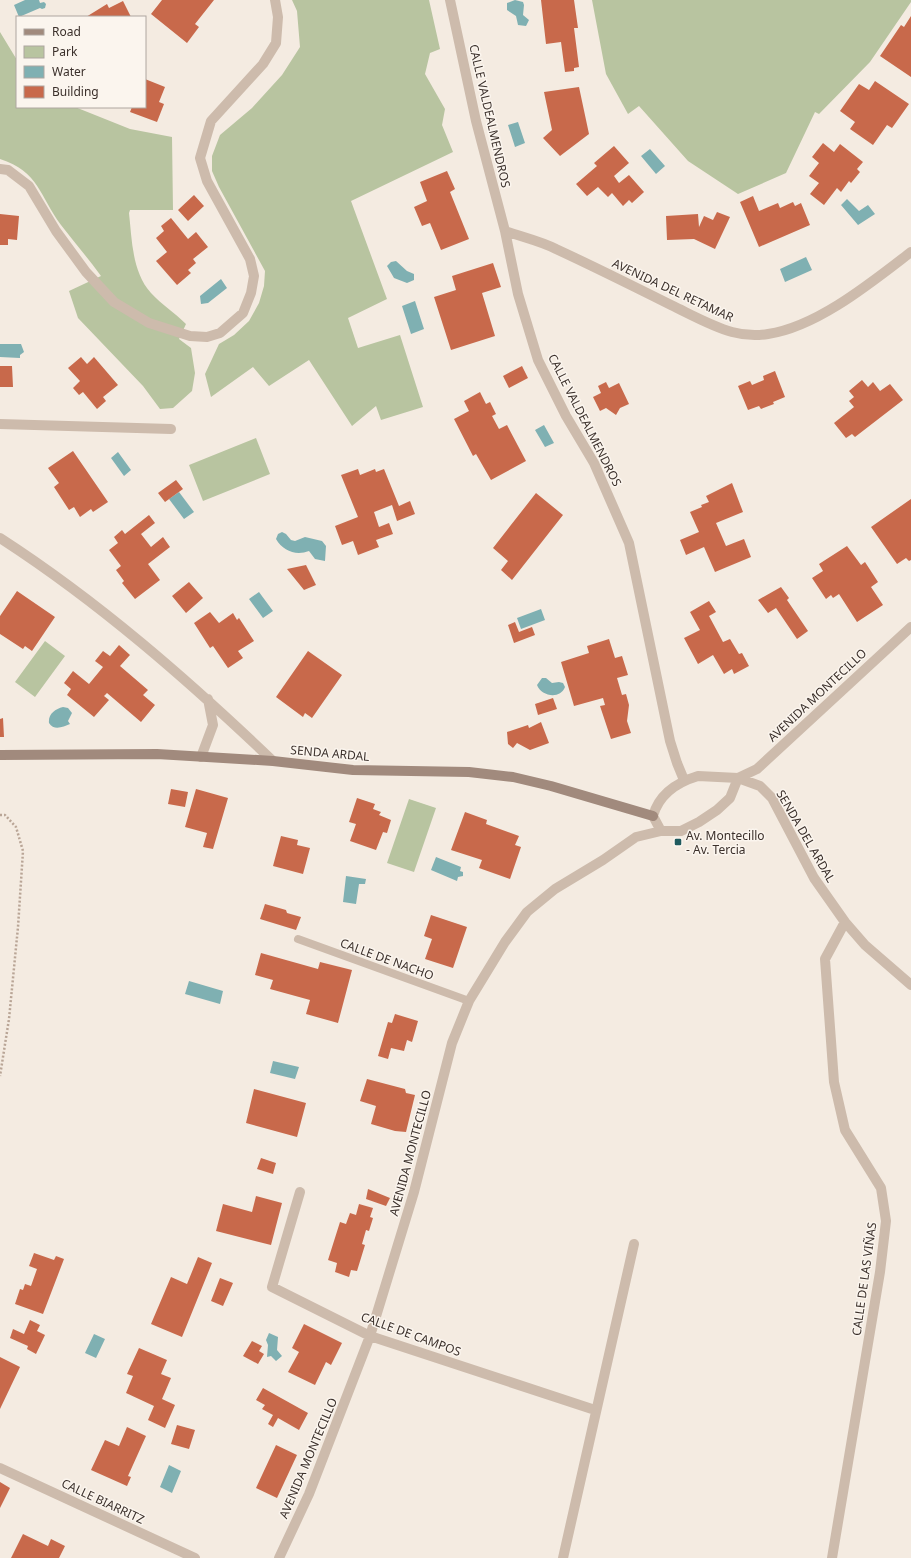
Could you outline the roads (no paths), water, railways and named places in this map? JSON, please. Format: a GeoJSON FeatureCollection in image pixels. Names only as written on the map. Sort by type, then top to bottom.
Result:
{"type":"FeatureCollection","features":[{"type":"Feature","properties":{"kind":"main road","name":"SENDA ARDAL"},"geometry":{"type":"LineString","coordinates":[[0,755],[157,754],[273,761],[353,770],[469,772],[513,777],[551,786],[653,816]]}},
{"type":"Feature","properties":{"kind":"street"},"geometry":{"type":"LineString","coordinates":[[0,169],[8,170],[29,186],[52,225],[86,272],[114,302],[149,323],[190,336],[208,337],[220,333],[243,313],[251,293],[254,276],[250,259],[207,181],[200,158],[211,121],[263,64],[276,43],[278,17],[275,0]]}},
{"type":"Feature","properties":{"kind":"street","name":"CALLE VALDEALMENDROS"},"geometry":{"type":"LineString","coordinates":[[450,0],[476,121],[505,231],[518,294],[538,360],[566,416],[594,463],[629,543],[670,741],[684,780]]}},
{"type":"Feature","properties":{"kind":"street","name":"AVENIDA DEL RETAMAR"},"geometry":{"type":"LineString","coordinates":[[505,231],[555,248],[705,321],[732,332],[750,335],[768,334],[792,327],[817,316],[842,302],[872,282],[911,252]]}},
{"type":"Feature","properties":{"kind":"street"},"geometry":{"type":"LineString","coordinates":[[0,424],[171,429]]}},
{"type":"Feature","properties":{"kind":"street"},"geometry":{"type":"LineString","coordinates":[[0,538],[26,554],[126,629],[208,699],[273,761]]}},
{"type":"Feature","properties":{"kind":"street","name":"AVENIDA MONTECILLO"},"geometry":{"type":"LineString","coordinates":[[279,1558],[312,1487],[370,1336],[414,1192],[452,1043],[469,1002],[505,942],[528,912],[555,889],[603,860],[636,837],[661,831],[681,830],[699,822],[717,810],[730,798],[738,778],[757,769],[911,627]]}},
{"type":"Feature","properties":{"kind":"street"},"geometry":{"type":"LineString","coordinates":[[201,757],[213,725],[208,699]]}},
{"type":"Feature","properties":{"kind":"street"},"geometry":{"type":"LineString","coordinates":[[661,831],[653,816],[656,807],[662,798],[672,788],[684,780],[698,776],[738,778]]}},
{"type":"Feature","properties":{"kind":"street","name":"SENDA DEL ARDAL"},"geometry":{"type":"LineString","coordinates":[[738,778],[760,786],[772,798],[814,878],[846,922],[865,945],[911,985]]}},
{"type":"Feature","properties":{"kind":"street","name":"CALLE DE LAS VIÑAS"},"geometry":{"type":"LineString","coordinates":[[832,1558],[880,1272],[886,1221],[881,1188],[845,1130],[834,1082],[825,958],[846,922]]}},
{"type":"Feature","properties":{"kind":"street","name":"CALLE DE CAMPOS"},"geometry":{"type":"LineString","coordinates":[[300,1192],[272,1288],[370,1336],[595,1410]]}},
{"type":"Feature","properties":{"kind":"street"},"geometry":{"type":"LineString","coordinates":[[563,1558],[595,1410],[634,1244]]}},
{"type":"Feature","properties":{"kind":"street","name":"CALLE BIARRITZ"},"geometry":{"type":"LineString","coordinates":[[0,1468],[195,1558]]}},
{"type":"Feature","properties":{"kind":"lane","name":"CALLE DE NACHO"},"geometry":{"type":"LineString","coordinates":[[298,940],[469,1002]]}},
{"type":"Feature","properties":{"kind":"water"},"geometry":{"type":"Polygon","coordinates":[[[25,0],[39,0],[40,3],[44,2],[46,4],[45,8],[40,8],[21,16],[19,16],[14,5],[25,0]]]}},
{"type":"Feature","properties":{"kind":"water"},"geometry":{"type":"Polygon","coordinates":[[[515,0],[523,2],[523,15],[529,20],[526,26],[518,25],[516,16],[507,10],[507,3],[515,0]]]}},
{"type":"Feature","properties":{"kind":"water"},"geometry":{"type":"Polygon","coordinates":[[[518,122],[525,143],[515,147],[508,125],[518,122]]]}},
{"type":"Feature","properties":{"kind":"water"},"geometry":{"type":"Polygon","coordinates":[[[650,149],[665,166],[656,174],[641,156],[650,149]]]}},
{"type":"Feature","properties":{"kind":"water"},"geometry":{"type":"Polygon","coordinates":[[[847,199],[859,211],[868,205],[875,214],[858,225],[841,205],[847,199]]]}},
{"type":"Feature","properties":{"kind":"water"},"geometry":{"type":"Polygon","coordinates":[[[806,257],[812,270],[785,282],[780,269],[806,257]]]}},
{"type":"Feature","properties":{"kind":"water"},"geometry":{"type":"Polygon","coordinates":[[[396,261],[407,271],[414,274],[414,280],[407,283],[394,278],[387,266],[391,262],[396,261]]]}},
{"type":"Feature","properties":{"kind":"water"},"geometry":{"type":"Polygon","coordinates":[[[221,279],[227,288],[208,303],[201,304],[200,296],[221,279]]]}},
{"type":"Feature","properties":{"kind":"water"},"geometry":{"type":"Polygon","coordinates":[[[415,301],[424,329],[411,334],[402,306],[415,301]]]}},
{"type":"Feature","properties":{"kind":"water"},"geometry":{"type":"Polygon","coordinates":[[[0,344],[21,344],[24,352],[20,355],[20,358],[0,357],[0,344]]]}},
{"type":"Feature","properties":{"kind":"water"},"geometry":{"type":"Polygon","coordinates":[[[544,425],[554,443],[545,447],[535,430],[544,425]]]}},
{"type":"Feature","properties":{"kind":"water"},"geometry":{"type":"Polygon","coordinates":[[[118,452],[131,470],[124,476],[111,458],[118,452]]]}},
{"type":"Feature","properties":{"kind":"water"},"geometry":{"type":"Polygon","coordinates":[[[179,492],[194,512],[184,519],[169,499],[179,492]]]}},
{"type":"Feature","properties":{"kind":"water"},"geometry":{"type":"Polygon","coordinates":[[[282,532],[291,540],[295,541],[305,537],[322,541],[326,546],[325,561],[315,559],[309,551],[295,553],[282,547],[276,539],[278,534],[282,532]]]}},
{"type":"Feature","properties":{"kind":"water"},"geometry":{"type":"Polygon","coordinates":[[[259,592],[273,611],[263,618],[249,599],[259,592]]]}},
{"type":"Feature","properties":{"kind":"water"},"geometry":{"type":"Polygon","coordinates":[[[541,609],[545,620],[521,629],[517,618],[541,609]]]}},
{"type":"Feature","properties":{"kind":"water"},"geometry":{"type":"Polygon","coordinates":[[[542,678],[546,678],[552,683],[563,683],[565,687],[563,691],[555,695],[542,692],[537,685],[542,678]]]}},
{"type":"Feature","properties":{"kind":"water"},"geometry":{"type":"Polygon","coordinates":[[[63,707],[68,708],[72,713],[68,721],[70,724],[59,728],[53,727],[49,723],[51,715],[57,709],[63,707]]]}},
{"type":"Feature","properties":{"kind":"water"},"geometry":{"type":"Polygon","coordinates":[[[436,857],[461,867],[460,871],[463,872],[463,876],[458,877],[457,881],[431,870],[436,857]]]}},
{"type":"Feature","properties":{"kind":"water"},"geometry":{"type":"Polygon","coordinates":[[[346,876],[366,879],[365,884],[359,884],[356,904],[343,902],[346,876]]]}},
{"type":"Feature","properties":{"kind":"water"},"geometry":{"type":"Polygon","coordinates":[[[189,981],[223,991],[220,1004],[185,994],[189,981]]]}},
{"type":"Feature","properties":{"kind":"water"},"geometry":{"type":"Polygon","coordinates":[[[273,1061],[299,1067],[295,1079],[270,1073],[273,1061]]]}},
{"type":"Feature","properties":{"kind":"water"},"geometry":{"type":"Polygon","coordinates":[[[269,1333],[278,1337],[277,1350],[282,1356],[276,1361],[271,1356],[267,1357],[268,1345],[266,1340],[269,1333]]]}},
{"type":"Feature","properties":{"kind":"water"},"geometry":{"type":"Polygon","coordinates":[[[94,1334],[105,1339],[96,1358],[85,1353],[94,1334]]]}},
{"type":"Feature","properties":{"kind":"water"},"geometry":{"type":"Polygon","coordinates":[[[169,1465],[181,1471],[172,1493],[160,1487],[169,1465]]]}},
{"type":"Feature","properties":{"kind":"place","name":"Av. Montecillo - Av. Tercia"},"geometry":{"type":"Point","coordinates":[678,842]}}]}
